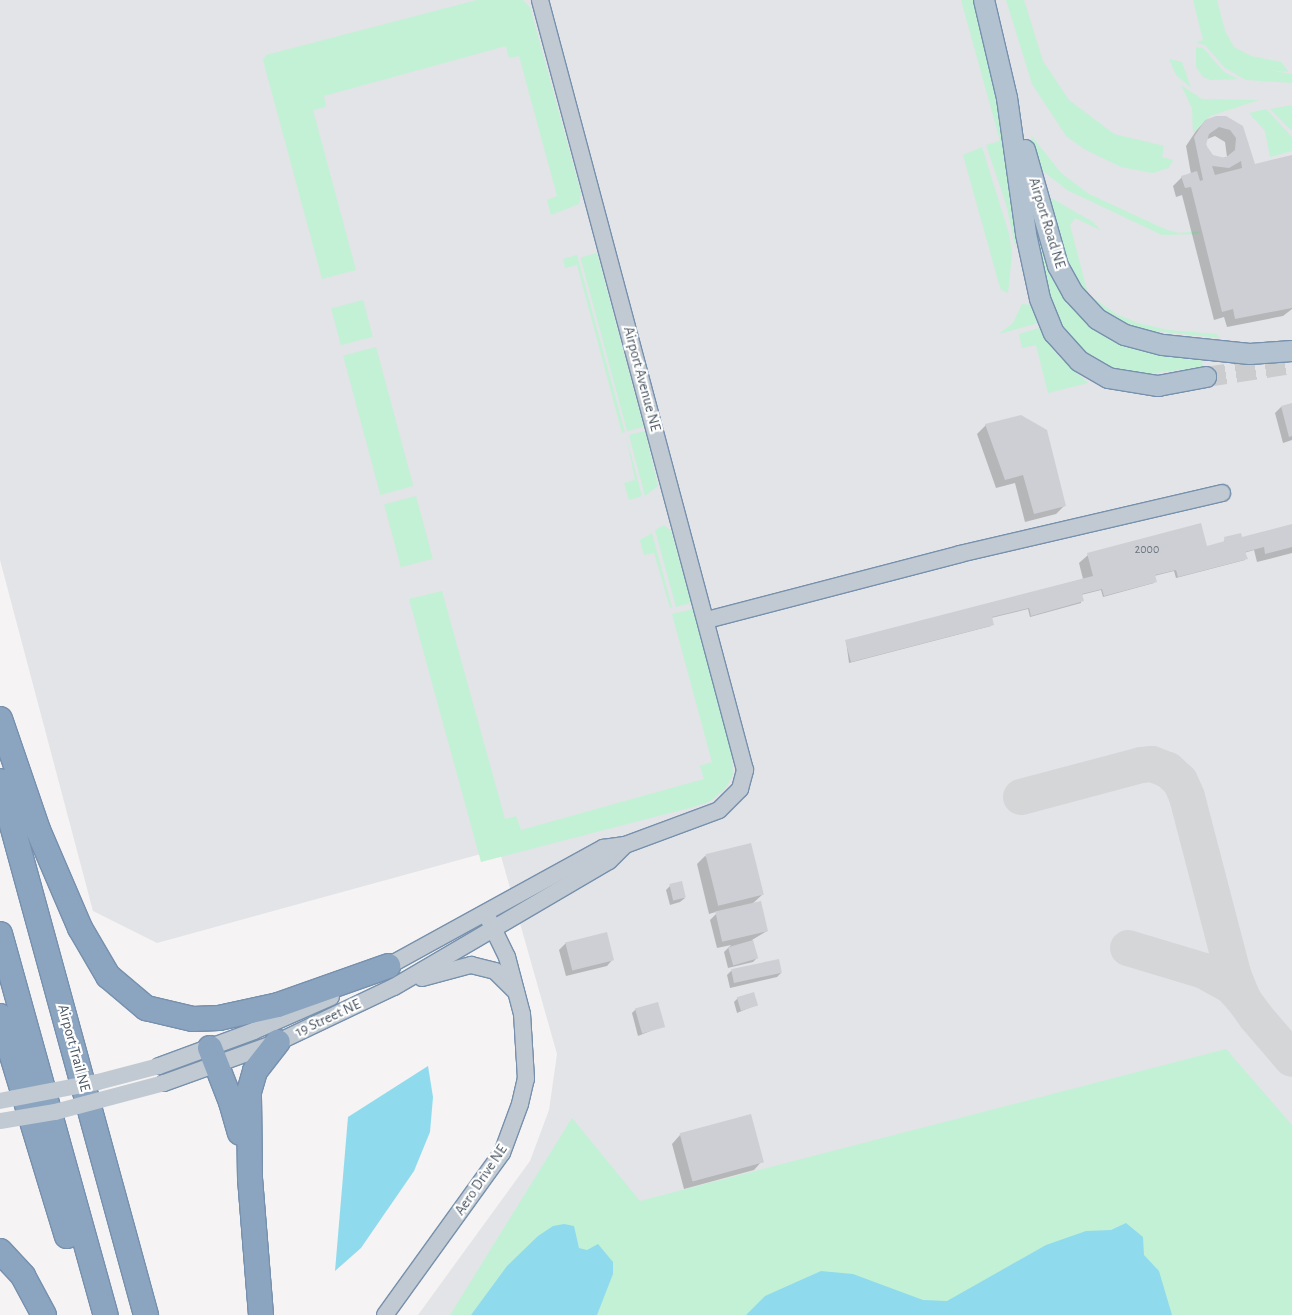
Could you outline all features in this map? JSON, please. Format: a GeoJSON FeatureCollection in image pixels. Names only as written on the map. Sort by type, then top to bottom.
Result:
{"type":"FeatureCollection","features":[{"type":"Feature","properties":{"kind":"highway"},"geometry":{"type":"LineString","coordinates":[[0,719],[38,830],[80,928],[108,976],[146,1008],[193,1019],[219,1018],[391,977]]}},
{"type":"Feature","properties":{"kind":"highway","name":"Airport Trail NE"},"geometry":{"type":"LineString","coordinates":[[0,781],[146,1315]]}},
{"type":"Feature","properties":{"kind":"highway"},"geometry":{"type":"LineString","coordinates":[[0,934],[106,1315]]}},
{"type":"Feature","properties":{"kind":"highway"},"geometry":{"type":"LineString","coordinates":[[0,1016],[91,1315]]}},
{"type":"Feature","properties":{"kind":"highway"},"geometry":{"type":"LineString","coordinates":[[260,1315],[250,1179],[248,1107],[251,1078],[278,1042]]}},
{"type":"Feature","properties":{"kind":"highway"},"geometry":{"type":"LineString","coordinates":[[213,1057],[231,1102],[250,1179]]}},
{"type":"Feature","properties":{"kind":"highway"},"geometry":{"type":"LineString","coordinates":[[0,1252],[23,1276],[44,1315]]}},
{"type":"Feature","properties":{"kind":"main road","name":"Airport Road NE"},"geometry":{"type":"LineString","coordinates":[[984,0],[1006,98],[1026,234],[1040,299],[1054,333],[1065,348],[1093,371],[1126,383],[1158,386],[1206,377]]}},
{"type":"Feature","properties":{"kind":"main road","name":"Airport Road NE"},"geometry":{"type":"LineString","coordinates":[[1006,98],[1024,148],[1058,266],[1073,293],[1097,319],[1125,335],[1163,345],[1250,354],[1292,351]]}},
{"type":"Feature","properties":{"kind":"street","name":"Airport Avenue NE"},"geometry":{"type":"LineString","coordinates":[[540,0],[745,758]]}},
{"type":"Feature","properties":{"kind":"street"},"geometry":{"type":"LineString","coordinates":[[707,620],[960,554],[1222,493]]}},
{"type":"Feature","properties":{"kind":"street","name":"19 Street NE"},"geometry":{"type":"LineString","coordinates":[[0,1121],[55,1112],[164,1083],[326,1000],[391,977],[485,912],[603,848],[625,845],[707,816],[728,803],[740,789],[745,758]]}},
{"type":"Feature","properties":{"kind":"street","name":"19 Street NE"},"geometry":{"type":"LineString","coordinates":[[6,1099],[278,1042],[391,977],[493,927],[609,861],[625,845]]}},
{"type":"Feature","properties":{"kind":"street","name":"Aero Drive NE"},"geometry":{"type":"LineString","coordinates":[[385,1315],[502,1153],[513,1128],[526,1079],[524,1036],[517,994],[507,956],[485,912]]}},
{"type":"Feature","properties":{"kind":"street"},"geometry":{"type":"LineString","coordinates":[[391,977],[471,965],[495,971],[517,994]]}},
{"type":"Feature","properties":{"kind":"shaded area"},"geometry":{"type":"Polygon","coordinates":[[[0,0],[1292,0],[1292,1315],[418,1315],[530,1161],[549,1110],[557,1054],[499,849],[157,943],[93,911],[0,560],[0,0]]]}},
{"type":"Feature","properties":{"kind":"green space"},"geometry":{"type":"Polygon","coordinates":[[[477,0],[523,0],[530,7],[581,193],[579,204],[551,215],[547,200],[557,196],[519,56],[509,58],[506,46],[324,96],[326,107],[313,110],[356,270],[322,279],[263,60],[266,55],[477,0]]]}},
{"type":"Feature","properties":{"kind":"green space"},"geometry":{"type":"Polygon","coordinates":[[[961,0],[973,0],[999,109],[1018,230],[1016,249],[1006,204],[986,145],[1000,141],[961,0]]]}},
{"type":"Feature","properties":{"kind":"green space"},"geometry":{"type":"Polygon","coordinates":[[[1006,0],[1024,0],[1043,61],[1069,100],[1114,134],[1164,146],[1162,157],[1173,160],[1169,168],[1152,173],[1121,167],[1084,149],[1066,136],[1032,84],[1006,0]]]}},
{"type":"Feature","properties":{"kind":"green space"},"geometry":{"type":"Polygon","coordinates":[[[1193,0],[1217,0],[1225,31],[1234,47],[1251,56],[1281,62],[1289,72],[1267,70],[1292,74],[1292,83],[1246,80],[1225,68],[1205,45],[1196,43],[1203,40],[1193,0]]]}},
{"type":"Feature","properties":{"kind":"green space"},"geometry":{"type":"Polygon","coordinates":[[[1196,47],[1203,48],[1224,72],[1238,79],[1211,80],[1203,77],[1196,67],[1196,47]]]}},
{"type":"Feature","properties":{"kind":"green space"},"geometry":{"type":"Polygon","coordinates":[[[1169,59],[1182,62],[1191,88],[1176,75],[1169,59]]]}},
{"type":"Feature","properties":{"kind":"green space"},"geometry":{"type":"Polygon","coordinates":[[[1181,85],[1202,99],[1259,100],[1210,116],[1193,133],[1192,108],[1181,85]]]}},
{"type":"Feature","properties":{"kind":"green space"},"geometry":{"type":"Polygon","coordinates":[[[1292,105],[1292,131],[1270,109],[1292,105]]]}},
{"type":"Feature","properties":{"kind":"green space"},"geometry":{"type":"Polygon","coordinates":[[[1266,109],[1292,137],[1292,151],[1270,157],[1265,131],[1249,113],[1266,109]]]}},
{"type":"Feature","properties":{"kind":"green space"},"geometry":{"type":"Polygon","coordinates":[[[1031,135],[1061,173],[1089,194],[1167,230],[1179,233],[1199,231],[1199,234],[1162,235],[1067,190],[1043,171],[1033,151],[1031,135]]]}},
{"type":"Feature","properties":{"kind":"green space"},"geometry":{"type":"Polygon","coordinates":[[[982,147],[1009,234],[1012,253],[1008,293],[1001,290],[999,284],[963,155],[982,147]]]}},
{"type":"Feature","properties":{"kind":"green space"},"geometry":{"type":"Polygon","coordinates":[[[1044,194],[1093,222],[1100,230],[1075,218],[1070,225],[1088,294],[1116,314],[1138,323],[1168,330],[1216,334],[1220,338],[1143,330],[1108,315],[1095,304],[1069,269],[1044,194]]]}},
{"type":"Feature","properties":{"kind":"green space"},"geometry":{"type":"Polygon","coordinates":[[[1039,230],[1077,310],[1201,355],[1203,367],[1138,375],[1110,371],[1086,358],[1055,319],[1041,264],[1036,231],[1039,230]]]}},
{"type":"Feature","properties":{"kind":"green space"},"geometry":{"type":"Polygon","coordinates":[[[597,253],[644,427],[627,431],[581,257],[597,253]]]}},
{"type":"Feature","properties":{"kind":"green space"},"geometry":{"type":"Polygon","coordinates":[[[577,255],[625,432],[622,433],[577,265],[565,268],[563,259],[577,255]]]}},
{"type":"Feature","properties":{"kind":"green space"},"geometry":{"type":"Polygon","coordinates":[[[363,300],[373,337],[341,345],[331,309],[363,300]]]}},
{"type":"Feature","properties":{"kind":"green space"},"geometry":{"type":"Polygon","coordinates":[[[1022,304],[1031,305],[1038,323],[999,334],[1013,323],[1022,304]]]}},
{"type":"Feature","properties":{"kind":"green space"},"geometry":{"type":"Polygon","coordinates":[[[1039,328],[1058,356],[1088,383],[1048,393],[1036,345],[1022,348],[1019,334],[1039,328]]]}},
{"type":"Feature","properties":{"kind":"green space"},"geometry":{"type":"Polygon","coordinates":[[[376,347],[413,486],[380,495],[343,356],[376,347]]]}},
{"type":"Feature","properties":{"kind":"green space"},"geometry":{"type":"Polygon","coordinates":[[[645,431],[658,486],[645,496],[629,435],[645,431]]]}},
{"type":"Feature","properties":{"kind":"green space"},"geometry":{"type":"Polygon","coordinates":[[[626,436],[642,496],[629,500],[624,483],[635,480],[626,436]]]}},
{"type":"Feature","properties":{"kind":"green space"},"geometry":{"type":"Polygon","coordinates":[[[416,496],[433,559],[401,567],[384,505],[416,496]]]}},
{"type":"Feature","properties":{"kind":"green space"},"geometry":{"type":"Polygon","coordinates":[[[664,525],[671,531],[691,603],[676,607],[655,530],[664,525]]]}},
{"type":"Feature","properties":{"kind":"green space"},"geometry":{"type":"Polygon","coordinates":[[[652,533],[672,607],[670,608],[654,553],[644,555],[641,545],[640,540],[652,533]]]}},
{"type":"Feature","properties":{"kind":"green space"},"geometry":{"type":"Polygon","coordinates":[[[442,591],[505,819],[516,816],[521,830],[704,779],[700,766],[712,762],[672,614],[693,609],[732,756],[733,775],[725,789],[709,802],[693,807],[481,862],[409,599],[442,591]]]}},
{"type":"Feature","properties":{"kind":"green space"},"geometry":{"type":"Polygon","coordinates":[[[1226,1049],[1292,1125],[1292,1315],[450,1315],[572,1118],[640,1201],[1226,1049]]]}},
{"type":"Feature","properties":{"kind":"water"},"geometry":{"type":"Polygon","coordinates":[[[428,1066],[433,1097],[430,1132],[414,1171],[361,1248],[335,1271],[348,1117],[428,1066]]]}},
{"type":"Feature","properties":{"kind":"water"},"geometry":{"type":"Polygon","coordinates":[[[1126,1223],[1143,1237],[1144,1255],[1159,1271],[1172,1315],[746,1315],[765,1296],[821,1271],[853,1274],[923,1300],[947,1301],[1046,1245],[1086,1231],[1111,1230],[1126,1223]]]}},
{"type":"Feature","properties":{"kind":"water"},"geometry":{"type":"Polygon","coordinates":[[[564,1224],[574,1226],[579,1248],[587,1250],[598,1244],[613,1262],[613,1274],[597,1315],[471,1315],[507,1266],[538,1236],[553,1226],[564,1224]]]}},
{"type":"Feature","properties":{"kind":"building"},"geometry":{"type":"Polygon","coordinates":[[[1216,116],[1226,116],[1243,126],[1255,164],[1292,155],[1292,308],[1235,319],[1233,309],[1222,312],[1191,187],[1185,188],[1181,176],[1197,171],[1200,181],[1203,180],[1194,137],[1205,120],[1216,116]],[[1219,127],[1209,134],[1206,145],[1213,155],[1225,158],[1235,150],[1236,138],[1230,130],[1219,127]],[[1241,161],[1229,168],[1212,166],[1215,175],[1242,168],[1241,161]]]}},
{"type":"Feature","properties":{"kind":"building"},"geometry":{"type":"Polygon","coordinates":[[[1292,403],[1292,436],[1289,437],[1281,406],[1292,403]]]}},
{"type":"Feature","properties":{"kind":"building"},"geometry":{"type":"Polygon","coordinates":[[[1021,415],[1047,430],[1066,506],[1034,514],[1023,475],[1005,480],[985,424],[1021,415]]]}},
{"type":"Feature","properties":{"kind":"building"},"geometry":{"type":"Polygon","coordinates":[[[1201,523],[1207,546],[1225,541],[1224,537],[1241,533],[1242,537],[1292,524],[1292,547],[1265,554],[1264,547],[1245,552],[1248,559],[1178,577],[1176,570],[1155,575],[1157,582],[1104,596],[1102,589],[1082,594],[1084,601],[1031,616],[1029,608],[992,617],[994,625],[851,662],[845,640],[1093,576],[1087,553],[1201,523]]]}},
{"type":"Feature","properties":{"kind":"building"},"geometry":{"type":"Polygon","coordinates":[[[751,843],[764,894],[718,906],[705,854],[751,843]]]}},
{"type":"Feature","properties":{"kind":"building"},"geometry":{"type":"Polygon","coordinates":[[[682,881],[686,898],[673,900],[669,884],[682,881]]]}},
{"type":"Feature","properties":{"kind":"building"},"geometry":{"type":"Polygon","coordinates":[[[761,901],[768,931],[722,942],[715,912],[761,901]]]}},
{"type":"Feature","properties":{"kind":"building"},"geometry":{"type":"Polygon","coordinates":[[[607,932],[614,960],[572,971],[565,942],[607,932]]]}},
{"type":"Feature","properties":{"kind":"building"},"geometry":{"type":"Polygon","coordinates":[[[753,940],[758,958],[733,965],[728,947],[753,940]]]}},
{"type":"Feature","properties":{"kind":"building"},"geometry":{"type":"Polygon","coordinates":[[[779,959],[782,973],[734,983],[731,969],[779,959]]]}},
{"type":"Feature","properties":{"kind":"building"},"geometry":{"type":"Polygon","coordinates":[[[754,992],[758,1005],[741,1011],[737,997],[754,992]]]}},
{"type":"Feature","properties":{"kind":"building"},"geometry":{"type":"Polygon","coordinates":[[[658,1002],[665,1027],[642,1034],[635,1009],[658,1002]]]}},
{"type":"Feature","properties":{"kind":"building"},"geometry":{"type":"Polygon","coordinates":[[[751,1114],[764,1162],[692,1181],[680,1133],[751,1114]]]}},
{"type":"Feature","properties":{"kind":"taxiway"},"geometry":{"type":"LineString","coordinates":[[1021,797],[1141,765],[1152,764],[1168,770],[1180,781],[1187,797],[1233,974],[1243,999],[1292,1059]]}},
{"type":"Feature","properties":{"kind":"taxiway"},"geometry":{"type":"LineString","coordinates":[[1128,948],[1204,971],[1231,986],[1243,999]]}},
{"type":"Feature","properties":{"kind":"tunnel"},"geometry":{"type":"LineString","coordinates":[[1206,377],[1292,364]]}}]}
